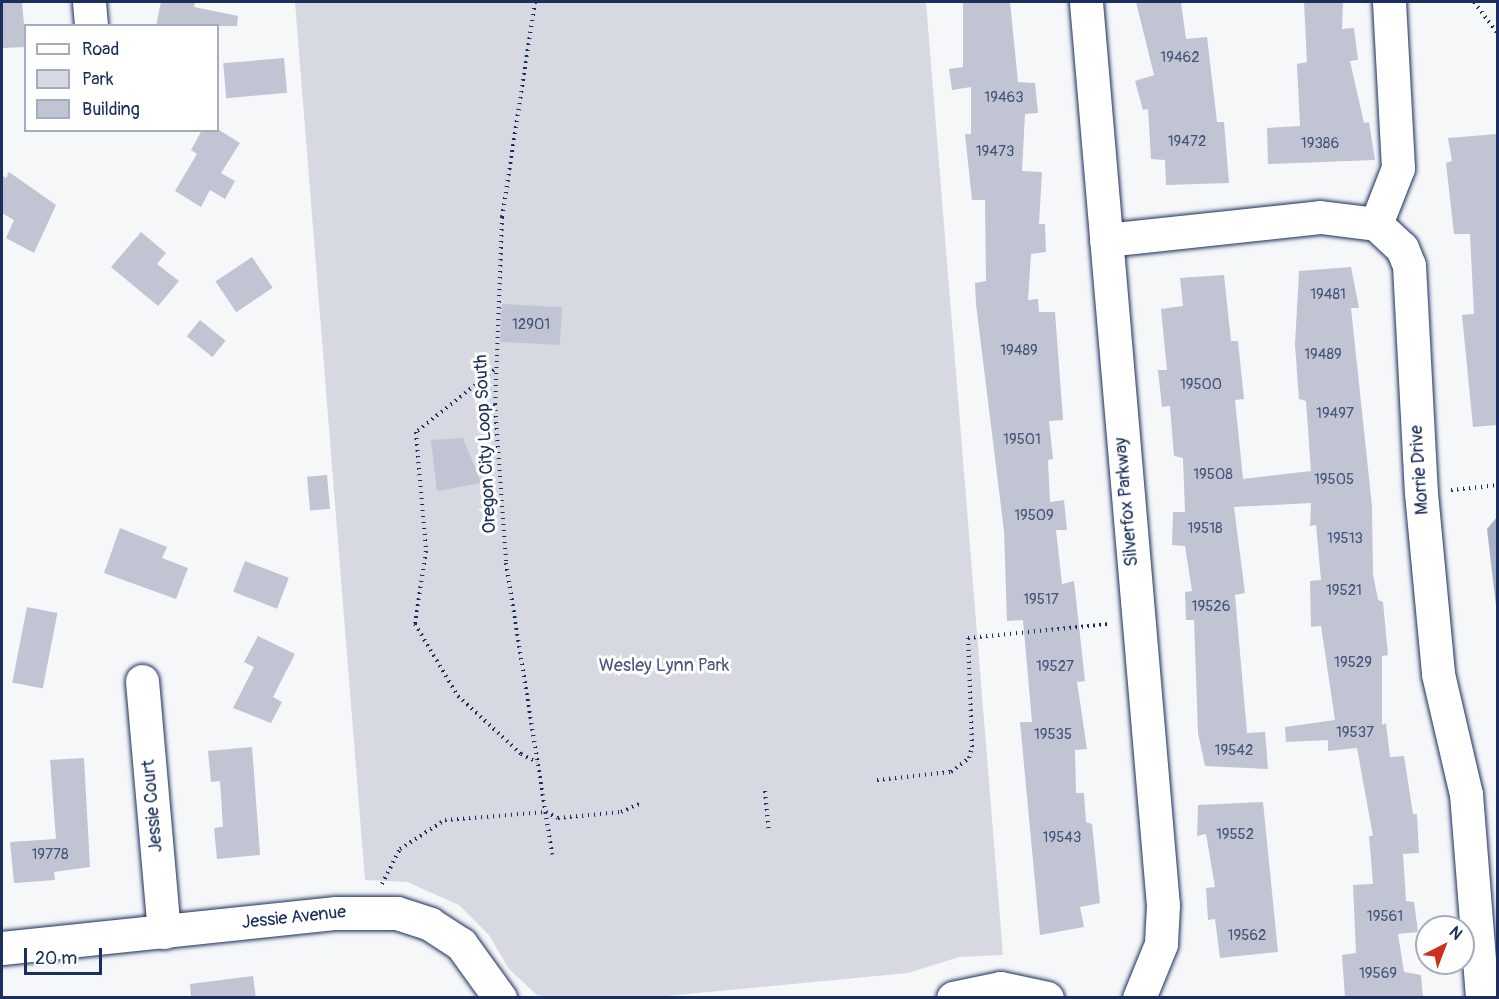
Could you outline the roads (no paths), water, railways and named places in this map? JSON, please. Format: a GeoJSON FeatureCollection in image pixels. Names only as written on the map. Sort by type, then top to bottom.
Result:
{"type":"FeatureCollection","features":[{"type":"Feature","properties":{"kind":"street"},"geometry":{"type":"LineString","coordinates":[[89,2],[91,24]]}},
{"type":"Feature","properties":{"kind":"street","name":"Silverfox Parkway"},"geometry":{"type":"LineString","coordinates":[[1086,2],[1137,622],[1163,904],[1161,944],[1138,998]]}},
{"type":"Feature","properties":{"kind":"street"},"geometry":{"type":"LineString","coordinates":[[1106,240],[1320,217],[1376,224],[1398,168],[1389,2]]}},
{"type":"Feature","properties":{"kind":"street","name":"Morrie Drive"},"geometry":{"type":"LineString","coordinates":[[1376,224],[1392,234],[1409,265],[1421,493],[1438,674],[1466,794],[1482,998]]}},
{"type":"Feature","properties":{"kind":"street","name":"Jessie Court"},"geometry":{"type":"LineString","coordinates":[[142,681],[164,932]]}},
{"type":"Feature","properties":{"kind":"street","name":"Jessie Avenue"},"geometry":{"type":"LineString","coordinates":[[2,948],[377,912],[420,920],[451,936],[477,963],[500,998]]}},
{"type":"Feature","properties":{"kind":"street"},"geometry":{"type":"LineString","coordinates":[[953,998],[1000,988],[1047,998]]}},
{"type":"Feature","properties":{"kind":"water"},"geometry":{"type":"Polygon","coordinates":[[[1497,517],[1497,614],[1487,529],[1497,517]]]}},
{"type":"Feature","properties":{"kind":"park label","name":"Wesley Lynn Park"},"geometry":{"type":"Point","coordinates":[664,666]}}]}
